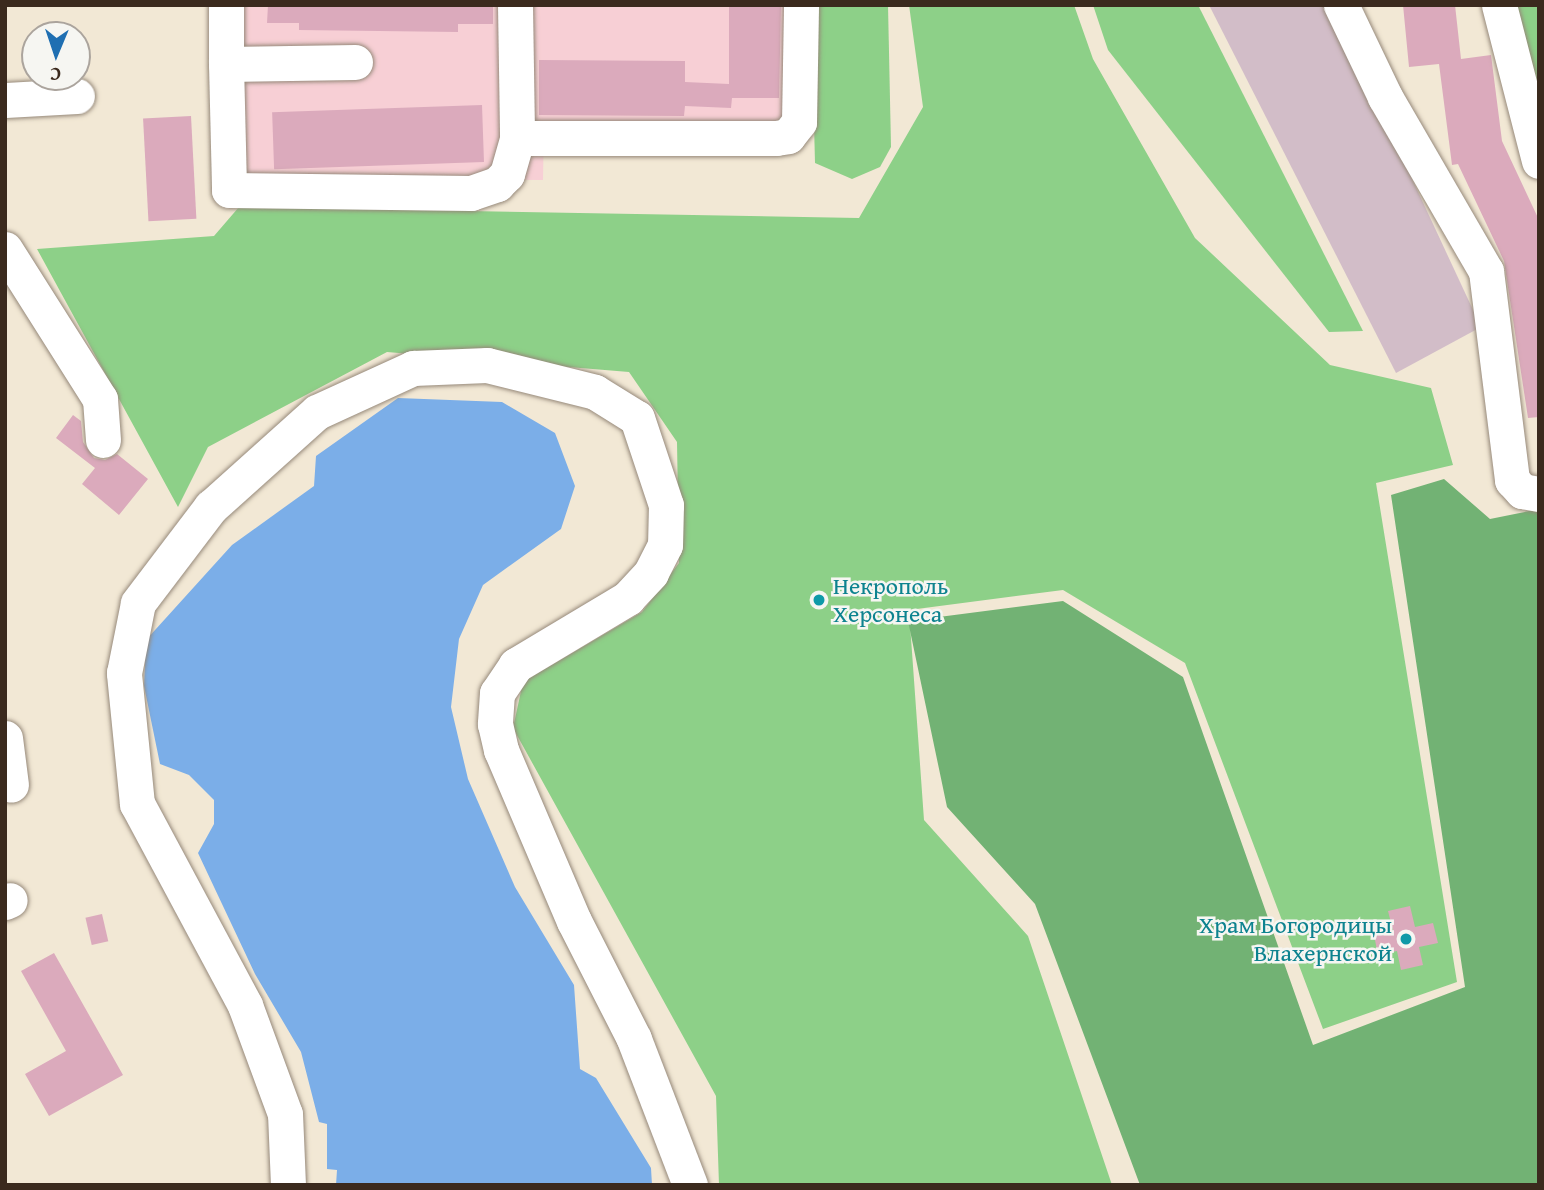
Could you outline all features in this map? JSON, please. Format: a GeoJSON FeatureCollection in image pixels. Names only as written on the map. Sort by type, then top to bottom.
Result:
{"type":"FeatureCollection","features":[{"type":"Feature","properties":{"kind":"street"},"geometry":{"type":"LineString","coordinates":[[226,5],[229,190],[471,193],[498,184],[507,174],[517,138],[515,5]]}},
{"type":"Feature","properties":{"kind":"street"},"geometry":{"type":"LineString","coordinates":[[517,138],[788,136],[799,122],[801,5]]}},
{"type":"Feature","properties":{"kind":"street"},"geometry":{"type":"LineString","coordinates":[[1341,5],[1385,97],[1486,271],[1512,480],[1522,491],[1539,494]]}},
{"type":"Feature","properties":{"kind":"street"},"geometry":{"type":"LineString","coordinates":[[1499,5],[1539,161]]}},
{"type":"Feature","properties":{"kind":"street"},"geometry":{"type":"LineString","coordinates":[[226,64],[355,62]]}},
{"type":"Feature","properties":{"kind":"street"},"geometry":{"type":"LineString","coordinates":[[5,100],[77,96]]}},
{"type":"Feature","properties":{"kind":"street"},"geometry":{"type":"LineString","coordinates":[[5,249],[100,399],[103,440]]}},
{"type":"Feature","properties":{"kind":"street"},"geometry":{"type":"LineString","coordinates":[[288,1185],[285,1114],[245,1005],[137,804],[124,673],[138,603],[211,508],[317,412],[413,368],[487,365],[595,392],[637,418],[666,505],[665,545],[651,573],[628,598],[516,665],[497,693],[495,724],[501,750],[574,921],[634,1039],[690,1185]]}},
{"type":"Feature","properties":{"kind":"street"},"geometry":{"type":"LineString","coordinates":[[5,738],[10,785]]}},
{"type":"Feature","properties":{"kind":"shaded area"},"geometry":{"type":"Polygon","coordinates":[[[235,5],[789,5],[787,127],[544,123],[543,180],[237,177],[235,5]]]}},
{"type":"Feature","properties":{"kind":"shaded area"},"geometry":{"type":"Polygon","coordinates":[[[1209,5],[1331,5],[1481,327],[1396,373],[1209,5]]]}},
{"type":"Feature","properties":{"kind":"green space"},"geometry":{"type":"Polygon","coordinates":[[[811,5],[888,5],[891,147],[880,167],[852,179],[815,163],[811,5]]]}},
{"type":"Feature","properties":{"kind":"green space","name":"Некрополь Херсонеса"},"geometry":{"type":"Polygon","coordinates":[[[909,5],[1074,5],[1093,59],[1195,238],[1330,365],[1431,388],[1453,465],[1376,483],[1457,982],[1323,1029],[1185,663],[1063,590],[909,610],[924,820],[1028,936],[1112,1185],[719,1185],[716,1096],[513,728],[523,682],[642,612],[679,563],[677,442],[629,372],[387,352],[208,447],[178,507],[37,249],[214,236],[239,207],[859,218],[923,107],[909,5]]]}},
{"type":"Feature","properties":{"kind":"green space"},"geometry":{"type":"Polygon","coordinates":[[[1093,5],[1198,5],[1363,331],[1329,332],[1108,50],[1093,5]]]}},
{"type":"Feature","properties":{"kind":"green space"},"geometry":{"type":"Polygon","coordinates":[[[1517,5],[1539,5],[1539,123],[1517,5]]]}},
{"type":"Feature","properties":{"kind":"green space"},"geometry":{"type":"Polygon","coordinates":[[[1444,479],[1490,519],[1539,509],[1539,1185],[1140,1185],[1035,904],[947,807],[908,621],[1063,601],[1183,677],[1313,1045],[1465,987],[1391,495],[1444,479]]]}},
{"type":"Feature","properties":{"kind":"water"},"geometry":{"type":"Polygon","coordinates":[[[398,398],[502,402],[555,433],[575,486],[561,529],[483,585],[459,639],[451,707],[468,779],[515,887],[574,985],[580,1069],[596,1078],[651,1168],[652,1185],[336,1185],[337,1170],[327,1169],[327,1124],[319,1122],[301,1052],[255,974],[198,853],[214,824],[214,800],[189,775],[160,764],[144,686],[146,640],[232,545],[314,486],[316,456],[398,398]]]}},
{"type":"Feature","properties":{"kind":"building"},"geometry":{"type":"Polygon","coordinates":[[[268,5],[493,5],[493,24],[458,24],[458,32],[299,30],[299,23],[267,23],[268,5]]]}},
{"type":"Feature","properties":{"kind":"building"},"geometry":{"type":"Polygon","coordinates":[[[729,5],[781,5],[779,98],[732,98],[731,108],[685,106],[684,116],[539,115],[539,60],[685,61],[685,82],[729,84],[729,5]]]}},
{"type":"Feature","properties":{"kind":"building"},"geometry":{"type":"Polygon","coordinates":[[[1403,5],[1455,5],[1461,59],[1491,55],[1502,141],[1539,220],[1539,417],[1528,418],[1504,261],[1458,164],[1452,165],[1439,64],[1409,67],[1403,5]]]}},
{"type":"Feature","properties":{"kind":"building"},"geometry":{"type":"Polygon","coordinates":[[[482,105],[484,162],[274,169],[272,112],[482,105]]]}},
{"type":"Feature","properties":{"kind":"building"},"geometry":{"type":"Polygon","coordinates":[[[191,116],[196,219],[148,221],[143,119],[191,116]]]}},
{"type":"Feature","properties":{"kind":"building"},"geometry":{"type":"Polygon","coordinates":[[[73,415],[81,421],[83,442],[94,458],[105,460],[117,454],[148,479],[119,515],[82,484],[95,468],[56,438],[73,415]]]}},
{"type":"Feature","properties":{"kind":"building","name":"Храм Богородицы Влахернской"},"geometry":{"type":"Polygon","coordinates":[[[1410,906],[1415,927],[1433,923],[1438,943],[1419,947],[1423,965],[1401,970],[1397,951],[1378,955],[1374,935],[1393,931],[1388,911],[1410,906]]]}},
{"type":"Feature","properties":{"kind":"building"},"geometry":{"type":"Polygon","coordinates":[[[102,914],[108,941],[92,945],[85,918],[102,914]]]}},
{"type":"Feature","properties":{"kind":"building"},"geometry":{"type":"Polygon","coordinates":[[[54,953],[123,1075],[49,1116],[25,1074],[66,1051],[21,971],[54,953]]]}},
{"type":"Feature","properties":{"kind":"place","name":"Некрополь Херсонеса"},"geometry":{"type":"Point","coordinates":[819,600]}},
{"type":"Feature","properties":{"kind":"place","name":"Храм Богородицы Влахернской"},"geometry":{"type":"Point","coordinates":[1406,939]}}]}
